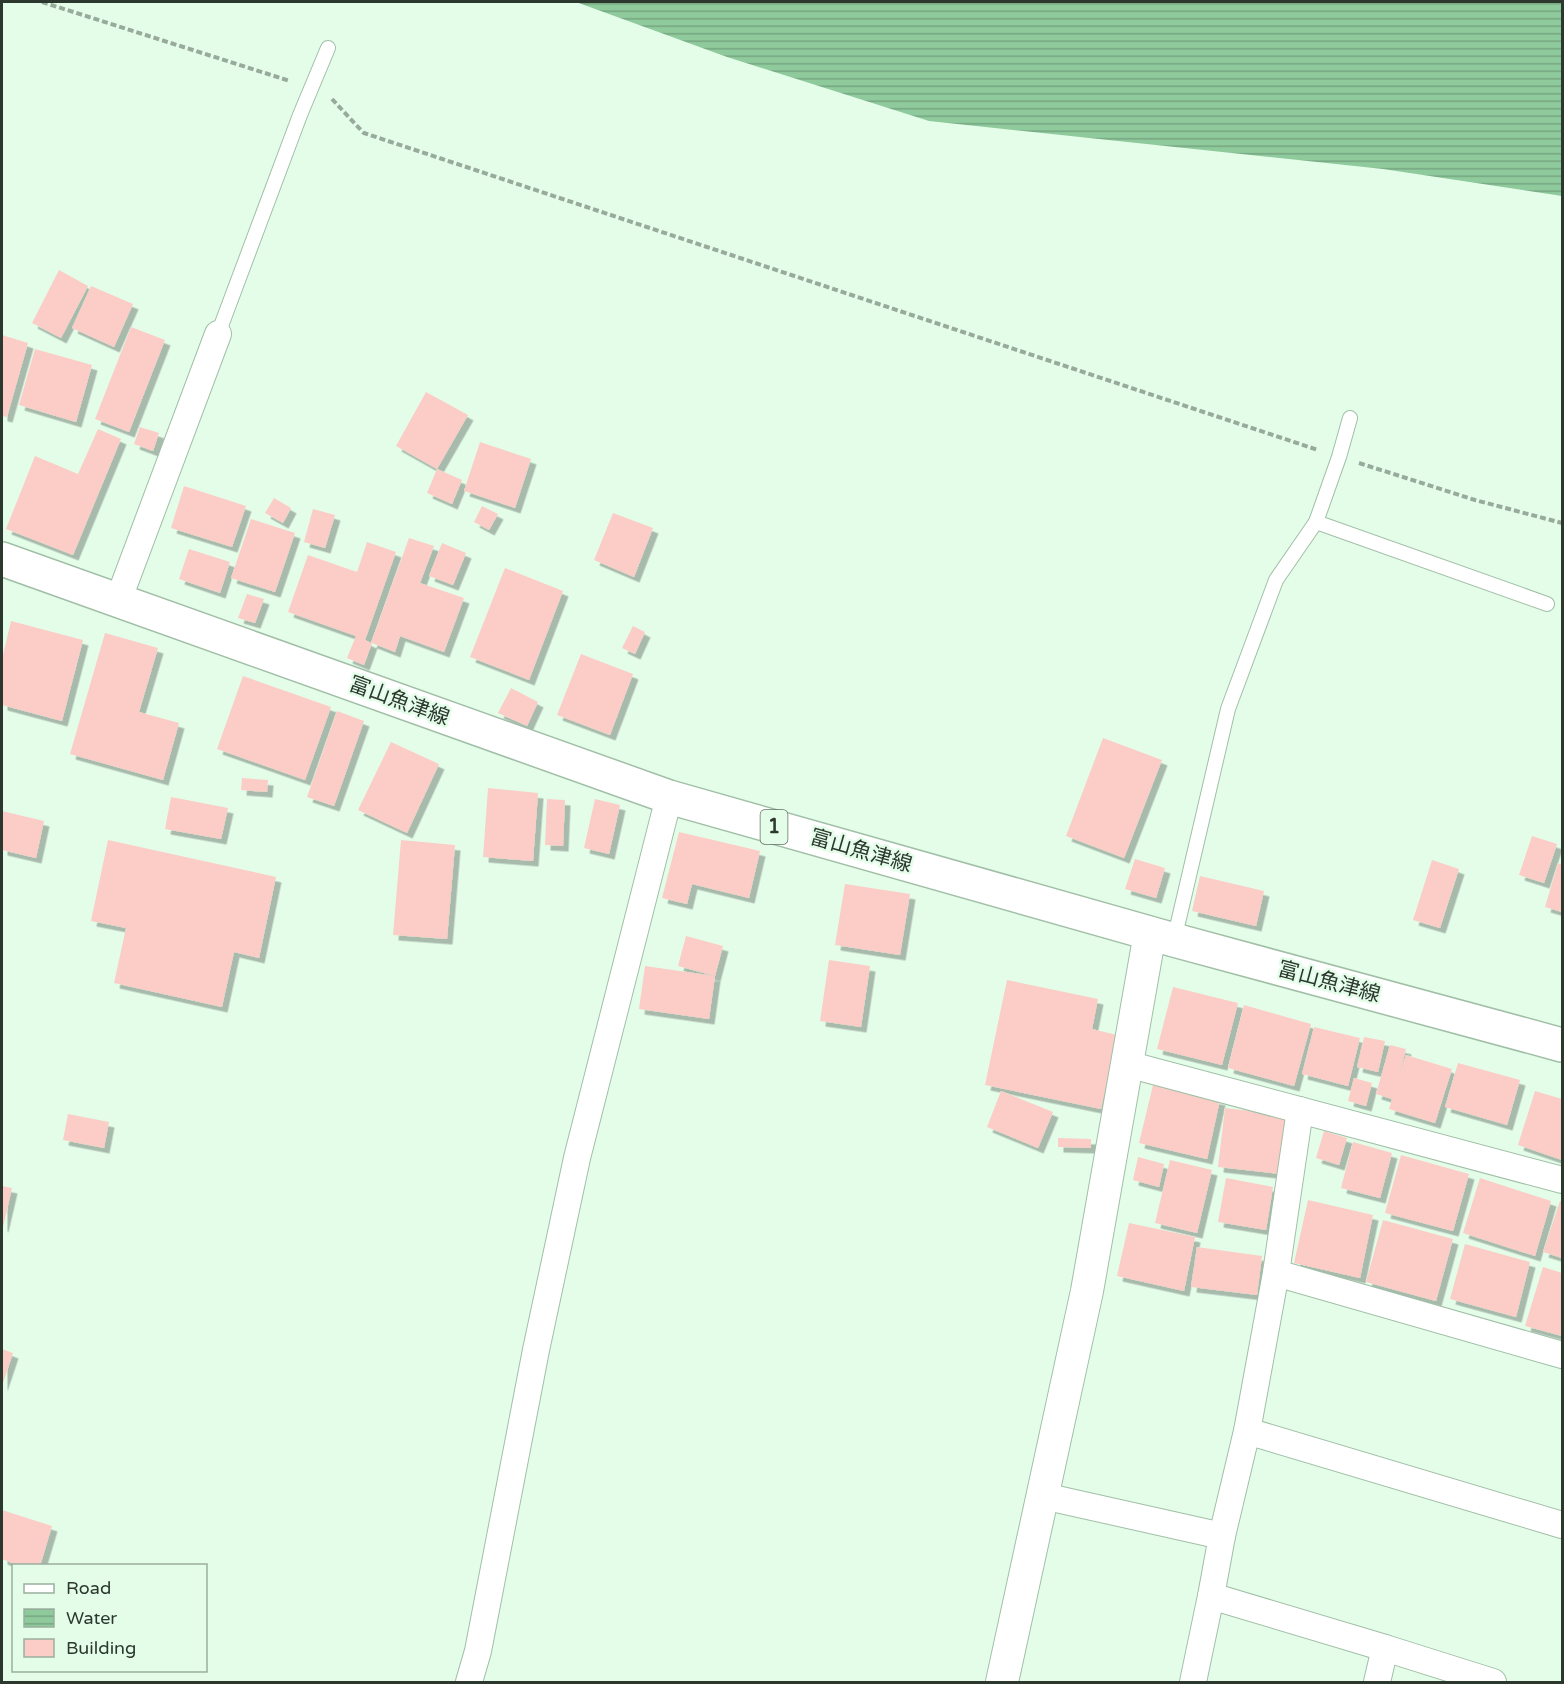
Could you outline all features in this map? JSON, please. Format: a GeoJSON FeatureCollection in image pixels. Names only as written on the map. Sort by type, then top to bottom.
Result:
{"type":"FeatureCollection","features":[{"type":"Feature","properties":{"kind":"main road","name":"富山魚津線"},"geometry":{"type":"LineString","coordinates":[[2,559],[669,797],[1162,936],[1563,1045]]}},
{"type":"Feature","properties":{"kind":"street"},"geometry":{"type":"LineString","coordinates":[[118,600],[218,334]]}},
{"type":"Feature","properties":{"kind":"street"},"geometry":{"type":"LineString","coordinates":[[469,1683],[478,1651],[536,1350],[577,1158],[669,797]]}},
{"type":"Feature","properties":{"kind":"street"},"geometry":{"type":"LineString","coordinates":[[1002,1683],[1087,1291],[1127,1064],[1162,936]]}},
{"type":"Feature","properties":{"kind":"street"},"geometry":{"type":"LineString","coordinates":[[1127,1064],[1563,1180]]}},
{"type":"Feature","properties":{"kind":"street"},"geometry":{"type":"LineString","coordinates":[[1193,1683],[1222,1536],[1247,1431],[1276,1273],[1300,1110]]}},
{"type":"Feature","properties":{"kind":"street"},"geometry":{"type":"LineString","coordinates":[[1276,1273],[1563,1355]]}},
{"type":"Feature","properties":{"kind":"street"},"geometry":{"type":"LineString","coordinates":[[1247,1431],[1563,1525]]}},
{"type":"Feature","properties":{"kind":"street"},"geometry":{"type":"LineString","coordinates":[[1043,1496],[1222,1536]]}},
{"type":"Feature","properties":{"kind":"street"},"geometry":{"type":"LineString","coordinates":[[1211,1596],[1386,1648],[1493,1683]]}},
{"type":"Feature","properties":{"kind":"street"},"geometry":{"type":"LineString","coordinates":[[1377,1683],[1386,1648]]}},
{"type":"Feature","properties":{"kind":"lane"},"geometry":{"type":"LineString","coordinates":[[218,334],[328,48]]}},
{"type":"Feature","properties":{"kind":"lane"},"geometry":{"type":"LineString","coordinates":[[1162,936],[1228,709],[1276,580],[1316,522],[1340,457],[1350,418]]}},
{"type":"Feature","properties":{"kind":"lane"},"geometry":{"type":"LineString","coordinates":[[1316,522],[1547,604]]}},
{"type":"Feature","properties":{"kind":"path"},"geometry":{"type":"LineString","coordinates":[[42,2],[311,88],[332,99],[364,133],[1340,457],[1475,500],[1563,523]]}},
{"type":"Feature","properties":{"kind":"water"},"geometry":{"type":"Polygon","coordinates":[[[576,2],[1562,2],[1562,196],[1383,169],[929,121],[727,57],[576,2]]]}},
{"type":"Feature","properties":{"kind":"building"},"geometry":{"type":"Polygon","coordinates":[[[59,270],[88,286],[61,338],[32,323],[59,270]]]}},
{"type":"Feature","properties":{"kind":"building"},"geometry":{"type":"Polygon","coordinates":[[[91,286],[133,304],[114,347],[72,328],[91,286]]]}},
{"type":"Feature","properties":{"kind":"building"},"geometry":{"type":"Polygon","coordinates":[[[131,327],[165,340],[129,432],[95,419],[131,327]]]}},
{"type":"Feature","properties":{"kind":"building"},"geometry":{"type":"Polygon","coordinates":[[[2,335],[28,343],[7,417],[2,416],[2,335]]]}},
{"type":"Feature","properties":{"kind":"building"},"geometry":{"type":"Polygon","coordinates":[[[35,349],[92,365],[76,422],[19,405],[35,349]]]}},
{"type":"Feature","properties":{"kind":"building"},"geometry":{"type":"Polygon","coordinates":[[[426,392],[468,415],[437,469],[396,446],[426,392]]]}},
{"type":"Feature","properties":{"kind":"building"},"geometry":{"type":"Polygon","coordinates":[[[140,427],[159,433],[153,451],[134,444],[140,427]]]}},
{"type":"Feature","properties":{"kind":"building"},"geometry":{"type":"Polygon","coordinates":[[[98,429],[121,439],[73,555],[6,529],[35,456],[78,474],[98,429]]]}},
{"type":"Feature","properties":{"kind":"building"},"geometry":{"type":"Polygon","coordinates":[[[480,442],[531,459],[515,508],[464,491],[480,442]]]}},
{"type":"Feature","properties":{"kind":"building"},"geometry":{"type":"Polygon","coordinates":[[[437,469],[462,480],[452,504],[427,493],[437,469]]]}},
{"type":"Feature","properties":{"kind":"building"},"geometry":{"type":"Polygon","coordinates":[[[184,486],[246,506],[232,547],[171,528],[184,486]]]}},
{"type":"Feature","properties":{"kind":"building"},"geometry":{"type":"Polygon","coordinates":[[[274,498],[291,508],[283,523],[265,513],[274,498]]]}},
{"type":"Feature","properties":{"kind":"building"},"geometry":{"type":"Polygon","coordinates":[[[482,506],[498,514],[489,530],[474,522],[482,506]]]}},
{"type":"Feature","properties":{"kind":"building"},"geometry":{"type":"Polygon","coordinates":[[[313,509],[335,515],[325,548],[304,542],[313,509]]]}},
{"type":"Feature","properties":{"kind":"building"},"geometry":{"type":"Polygon","coordinates":[[[613,513],[653,528],[634,577],[594,560],[613,513]]]}},
{"type":"Feature","properties":{"kind":"building"},"geometry":{"type":"Polygon","coordinates":[[[251,519],[295,533],[275,592],[231,578],[251,519]]]}},
{"type":"Feature","properties":{"kind":"building"},"geometry":{"type":"Polygon","coordinates":[[[409,538],[434,546],[420,583],[464,598],[444,652],[400,636],[395,652],[372,643],[364,665],[347,658],[356,636],[288,612],[308,555],[357,572],[367,542],[396,552],[365,640],[371,643],[409,538]]]}},
{"type":"Feature","properties":{"kind":"building"},"geometry":{"type":"Polygon","coordinates":[[[442,543],[466,553],[453,585],[429,576],[442,543]]]}},
{"type":"Feature","properties":{"kind":"building"},"geometry":{"type":"Polygon","coordinates":[[[189,549],[230,562],[220,593],[179,579],[189,549]]]}},
{"type":"Feature","properties":{"kind":"building"},"geometry":{"type":"Polygon","coordinates":[[[505,568],[563,591],[529,680],[470,657],[505,568]]]}},
{"type":"Feature","properties":{"kind":"building"},"geometry":{"type":"Polygon","coordinates":[[[247,594],[264,599],[255,623],[238,618],[247,594]]]}},
{"type":"Feature","properties":{"kind":"building"},"geometry":{"type":"Polygon","coordinates":[[[11,621],[83,640],[62,721],[2,705],[2,659],[11,621]]]}},
{"type":"Feature","properties":{"kind":"building"},"geometry":{"type":"Polygon","coordinates":[[[633,626],[645,632],[635,654],[622,648],[633,626]]]}},
{"type":"Feature","properties":{"kind":"building"},"geometry":{"type":"Polygon","coordinates":[[[105,633],[158,648],[139,712],[179,723],[163,780],[70,754],[105,633]]]}},
{"type":"Feature","properties":{"kind":"building"},"geometry":{"type":"Polygon","coordinates":[[[581,654],[633,674],[610,735],[557,715],[581,654]]]}},
{"type":"Feature","properties":{"kind":"building"},"geometry":{"type":"Polygon","coordinates":[[[243,676],[331,707],[305,780],[217,749],[243,676]]]}},
{"type":"Feature","properties":{"kind":"building"},"geometry":{"type":"Polygon","coordinates":[[[511,688],[538,702],[527,726],[498,713],[511,688]]]}},
{"type":"Feature","properties":{"kind":"building"},"geometry":{"type":"Polygon","coordinates":[[[337,711],[364,721],[334,806],[307,797],[337,711]]]}},
{"type":"Feature","properties":{"kind":"building"},"geometry":{"type":"Polygon","coordinates":[[[1103,738],[1162,760],[1124,858],[1066,836],[1103,738]]]}},
{"type":"Feature","properties":{"kind":"building"},"geometry":{"type":"Polygon","coordinates":[[[391,742],[439,764],[407,833],[358,810],[391,742]]]}},
{"type":"Feature","properties":{"kind":"building"},"geometry":{"type":"Polygon","coordinates":[[[242,778],[268,780],[267,792],[241,790],[242,778]]]}},
{"type":"Feature","properties":{"kind":"building"},"geometry":{"type":"Polygon","coordinates":[[[488,788],[538,793],[533,861],[483,857],[488,788]]]}},
{"type":"Feature","properties":{"kind":"building"},"geometry":{"type":"Polygon","coordinates":[[[171,797],[228,808],[221,839],[165,829],[171,797]]]}},
{"type":"Feature","properties":{"kind":"building"},"geometry":{"type":"Polygon","coordinates":[[[547,799],[565,800],[563,846],[545,845],[547,799]]]}},
{"type":"Feature","properties":{"kind":"building"},"geometry":{"type":"Polygon","coordinates":[[[595,799],[620,805],[609,854],[584,848],[595,799]]]}},
{"type":"Feature","properties":{"kind":"building"},"geometry":{"type":"Polygon","coordinates":[[[2,811],[44,821],[36,858],[2,850],[2,811]]]}},
{"type":"Feature","properties":{"kind":"building"},"geometry":{"type":"Polygon","coordinates":[[[679,832],[760,851],[749,898],[692,884],[687,904],[662,898],[679,832]]]}},
{"type":"Feature","properties":{"kind":"building"},"geometry":{"type":"Polygon","coordinates":[[[1532,836],[1557,844],[1544,883],[1519,875],[1532,836]]]}},
{"type":"Feature","properties":{"kind":"building"},"geometry":{"type":"Polygon","coordinates":[[[108,840],[276,877],[259,958],[234,952],[222,1007],[114,983],[126,928],[91,921],[108,840]]]}},
{"type":"Feature","properties":{"kind":"building"},"geometry":{"type":"Polygon","coordinates":[[[401,840],[455,845],[447,939],[393,935],[401,840]]]}},
{"type":"Feature","properties":{"kind":"building"},"geometry":{"type":"Polygon","coordinates":[[[1135,859],[1165,868],[1156,898],[1125,889],[1135,859]]]}},
{"type":"Feature","properties":{"kind":"building"},"geometry":{"type":"Polygon","coordinates":[[[1432,860],[1459,869],[1440,928],[1413,920],[1432,860]]]}},
{"type":"Feature","properties":{"kind":"building"},"geometry":{"type":"Polygon","coordinates":[[[1558,863],[1562,865],[1562,912],[1545,907],[1558,863]]]}},
{"type":"Feature","properties":{"kind":"building"},"geometry":{"type":"Polygon","coordinates":[[[1200,876],[1264,891],[1256,926],[1192,911],[1200,876]]]}},
{"type":"Feature","properties":{"kind":"building"},"geometry":{"type":"Polygon","coordinates":[[[845,884],[910,894],[900,955],[835,945],[845,884]]]}},
{"type":"Feature","properties":{"kind":"building"},"geometry":{"type":"Polygon","coordinates":[[[686,936],[723,946],[715,976],[678,966],[686,936]]]}},
{"type":"Feature","properties":{"kind":"building"},"geometry":{"type":"Polygon","coordinates":[[[829,960],[870,966],[861,1027],[820,1021],[829,960]]]}},
{"type":"Feature","properties":{"kind":"building"},"geometry":{"type":"Polygon","coordinates":[[[645,966],[715,976],[709,1019],[639,1009],[645,966]]]}},
{"type":"Feature","properties":{"kind":"building"},"geometry":{"type":"Polygon","coordinates":[[[1007,980],[1098,999],[1092,1029],[1117,1035],[1101,1109],[985,1085],[1007,980]]]}},
{"type":"Feature","properties":{"kind":"building"},"geometry":{"type":"Polygon","coordinates":[[[1173,987],[1238,1003],[1222,1065],[1157,1049],[1173,987]]]}},
{"type":"Feature","properties":{"kind":"building"},"geometry":{"type":"Polygon","coordinates":[[[1244,1005],[1311,1024],[1294,1086],[1228,1068],[1244,1005]]]}},
{"type":"Feature","properties":{"kind":"building"},"geometry":{"type":"Polygon","coordinates":[[[1314,1027],[1360,1038],[1348,1086],[1302,1074],[1314,1027]]]}},
{"type":"Feature","properties":{"kind":"building"},"geometry":{"type":"Polygon","coordinates":[[[1364,1037],[1385,1041],[1378,1072],[1357,1067],[1364,1037]]]}},
{"type":"Feature","properties":{"kind":"building"},"geometry":{"type":"Polygon","coordinates":[[[1390,1045],[1406,1049],[1400,1073],[1406,1055],[1452,1069],[1435,1123],[1389,1109],[1392,1099],[1376,1094],[1390,1045]]]}},
{"type":"Feature","properties":{"kind":"building"},"geometry":{"type":"Polygon","coordinates":[[[1458,1063],[1520,1080],[1507,1125],[1445,1107],[1458,1063]]]}},
{"type":"Feature","properties":{"kind":"building"},"geometry":{"type":"Polygon","coordinates":[[[1354,1078],[1372,1083],[1366,1106],[1348,1101],[1354,1078]]]}},
{"type":"Feature","properties":{"kind":"building"},"geometry":{"type":"Polygon","coordinates":[[[1153,1085],[1220,1100],[1207,1159],[1139,1143],[1153,1085]]]}},
{"type":"Feature","properties":{"kind":"building"},"geometry":{"type":"Polygon","coordinates":[[[1001,1091],[1053,1112],[1038,1148],[987,1127],[1001,1091]]]}},
{"type":"Feature","properties":{"kind":"building"},"geometry":{"type":"Polygon","coordinates":[[[1535,1091],[1562,1099],[1562,1160],[1518,1145],[1535,1091]]]}},
{"type":"Feature","properties":{"kind":"building"},"geometry":{"type":"Polygon","coordinates":[[[1225,1108],[1286,1115],[1280,1174],[1218,1167],[1225,1108]]]}},
{"type":"Feature","properties":{"kind":"building"},"geometry":{"type":"Polygon","coordinates":[[[68,1114],[109,1122],[104,1148],[63,1140],[68,1114]]]}},
{"type":"Feature","properties":{"kind":"building"},"geometry":{"type":"Polygon","coordinates":[[[1324,1131],[1347,1138],[1339,1165],[1316,1158],[1324,1131]]]}},
{"type":"Feature","properties":{"kind":"building"},"geometry":{"type":"Polygon","coordinates":[[[1058,1138],[1091,1139],[1091,1148],[1058,1147],[1058,1138]]]}},
{"type":"Feature","properties":{"kind":"building"},"geometry":{"type":"Polygon","coordinates":[[[1353,1142],[1392,1153],[1380,1198],[1341,1188],[1353,1142]]]}},
{"type":"Feature","properties":{"kind":"building"},"geometry":{"type":"Polygon","coordinates":[[[1401,1155],[1469,1174],[1453,1231],[1385,1213],[1401,1155]]]}},
{"type":"Feature","properties":{"kind":"building"},"geometry":{"type":"Polygon","coordinates":[[[1138,1157],[1164,1164],[1159,1187],[1133,1180],[1138,1157]]]}},
{"type":"Feature","properties":{"kind":"building"},"geometry":{"type":"Polygon","coordinates":[[[1170,1160],[1212,1170],[1197,1233],[1155,1223],[1170,1160]]]}},
{"type":"Feature","properties":{"kind":"building"},"geometry":{"type":"Polygon","coordinates":[[[1226,1178],[1273,1187],[1266,1230],[1218,1222],[1226,1178]]]}},
{"type":"Feature","properties":{"kind":"building"},"geometry":{"type":"Polygon","coordinates":[[[1480,1178],[1551,1201],[1535,1256],[1463,1233],[1480,1178]]]}},
{"type":"Feature","properties":{"kind":"building"},"geometry":{"type":"Polygon","coordinates":[[[2,1186],[12,1188],[3,1227],[2,1226],[2,1186]]]}},
{"type":"Feature","properties":{"kind":"building"},"geometry":{"type":"Polygon","coordinates":[[[1308,1200],[1373,1215],[1360,1278],[1294,1263],[1308,1200]]]}},
{"type":"Feature","properties":{"kind":"building"},"geometry":{"type":"Polygon","coordinates":[[[1560,1201],[1562,1202],[1562,1258],[1543,1252],[1560,1201]]]}},
{"type":"Feature","properties":{"kind":"building"},"geometry":{"type":"Polygon","coordinates":[[[1383,1220],[1453,1239],[1436,1301],[1366,1282],[1383,1220]]]}},
{"type":"Feature","properties":{"kind":"building"},"geometry":{"type":"Polygon","coordinates":[[[1129,1223],[1195,1237],[1184,1291],[1117,1276],[1129,1223]]]}},
{"type":"Feature","properties":{"kind":"building"},"geometry":{"type":"Polygon","coordinates":[[[1465,1244],[1530,1262],[1516,1317],[1450,1299],[1465,1244]]]}},
{"type":"Feature","properties":{"kind":"building"},"geometry":{"type":"Polygon","coordinates":[[[1197,1247],[1262,1256],[1257,1295],[1191,1287],[1197,1247]]]}},
{"type":"Feature","properties":{"kind":"building"},"geometry":{"type":"Polygon","coordinates":[[[1543,1267],[1562,1273],[1562,1336],[1525,1326],[1543,1267]]]}},
{"type":"Feature","properties":{"kind":"building"},"geometry":{"type":"Polygon","coordinates":[[[2,1349],[13,1353],[2,1386],[2,1349]]]}},
{"type":"Feature","properties":{"kind":"building"},"geometry":{"type":"Polygon","coordinates":[[[2,1510],[52,1526],[41,1564],[15,1564],[2,1559],[2,1510]]]}}]}
